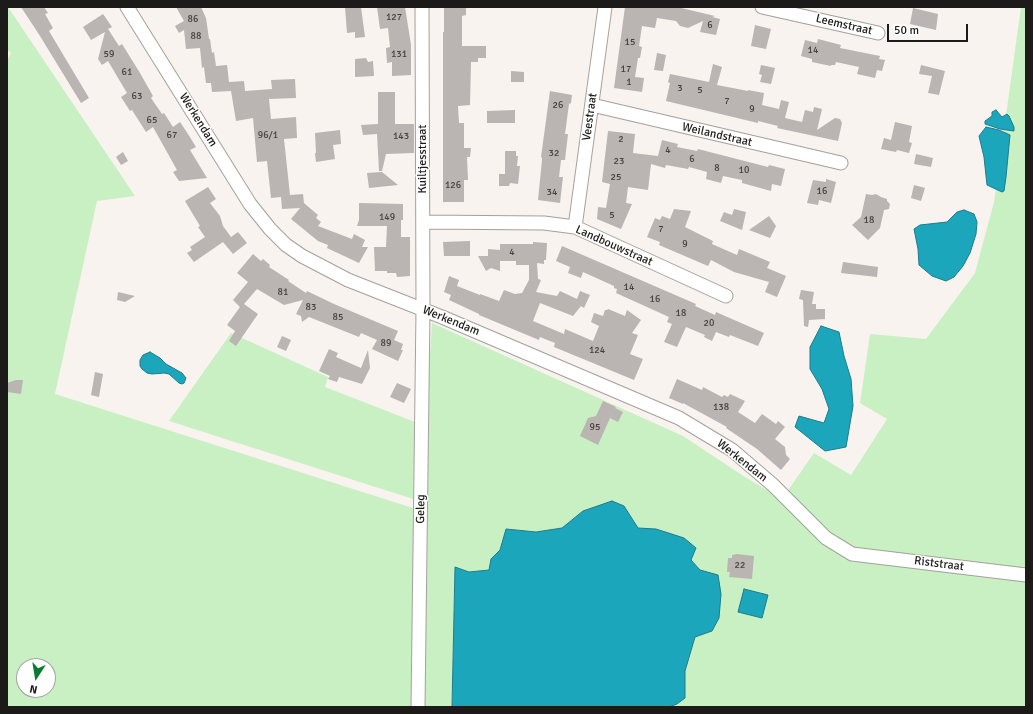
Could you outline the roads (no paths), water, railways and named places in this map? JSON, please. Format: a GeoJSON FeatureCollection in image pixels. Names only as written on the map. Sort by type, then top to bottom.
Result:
{"type":"FeatureCollection","features":[{"type":"Feature","properties":{"kind":"street","name":"Werkendam"},"geometry":{"type":"LineString","coordinates":[[127,7],[250,204],[270,229],[286,245],[302,256],[348,280],[442,317],[679,418],[732,450],[773,485],[826,538],[852,554]]}},
{"type":"Feature","properties":{"kind":"street","name":"Kuiltjesstraat"},"geometry":{"type":"LineString","coordinates":[[422,7],[424,310]]}},
{"type":"Feature","properties":{"kind":"street","name":"Veestraat"},"geometry":{"type":"LineString","coordinates":[[575,228],[605,7]]}},
{"type":"Feature","properties":{"kind":"street","name":"Leemstraat"},"geometry":{"type":"LineString","coordinates":[[762,7],[878,33]]}},
{"type":"Feature","properties":{"kind":"street","name":"Weilandstraat"},"geometry":{"type":"LineString","coordinates":[[592,105],[841,163]]}},
{"type":"Feature","properties":{"kind":"street","name":"Landbouwstraat"},"geometry":{"type":"LineString","coordinates":[[424,222],[544,222],[575,228],[726,296]]}},
{"type":"Feature","properties":{"kind":"street","name":"Geleg"},"geometry":{"type":"LineString","coordinates":[[418,707],[424,310]]}},
{"type":"Feature","properties":{"kind":"street","name":"Riststraat"},"geometry":{"type":"LineString","coordinates":[[852,554],[1026,575]]}},
{"type":"Feature","properties":{"kind":"water"},"geometry":{"type":"Polygon","coordinates":[[[996,110],[1002,117],[1007,114],[1009,116],[1014,127],[1014,131],[1000,129],[985,124],[985,121],[992,116],[992,112],[996,110]]]}},
{"type":"Feature","properties":{"kind":"water"},"geometry":{"type":"Polygon","coordinates":[[[986,127],[999,130],[1010,135],[1006,177],[1004,191],[1002,192],[987,185],[984,157],[979,136],[986,127]]]}},
{"type":"Feature","properties":{"kind":"water"},"geometry":{"type":"Polygon","coordinates":[[[964,210],[974,214],[977,222],[976,234],[970,253],[963,266],[954,277],[946,281],[932,276],[919,265],[918,249],[914,229],[920,225],[947,222],[957,212],[964,210]]]}},
{"type":"Feature","properties":{"kind":"water"},"geometry":{"type":"Polygon","coordinates":[[[821,326],[839,332],[851,379],[853,406],[846,447],[825,451],[795,427],[799,416],[824,423],[829,409],[822,389],[810,369],[810,347],[821,326]]]}},
{"type":"Feature","properties":{"kind":"water"},"geometry":{"type":"Polygon","coordinates":[[[150,352],[166,364],[182,373],[186,378],[184,383],[179,383],[169,374],[152,374],[147,373],[142,369],[140,366],[140,360],[143,355],[150,352]]]}},
{"type":"Feature","properties":{"kind":"water"},"geometry":{"type":"Polygon","coordinates":[[[612,501],[624,506],[638,528],[656,529],[684,538],[696,548],[691,560],[700,570],[718,575],[721,594],[719,618],[712,631],[695,637],[685,671],[685,698],[677,704],[669,707],[452,707],[455,567],[469,572],[489,570],[491,559],[500,550],[506,529],[536,532],[562,528],[583,511],[612,501]]]}},
{"type":"Feature","properties":{"kind":"water"},"geometry":{"type":"Polygon","coordinates":[[[744,589],[768,595],[762,618],[738,612],[744,589]]]}}]}
